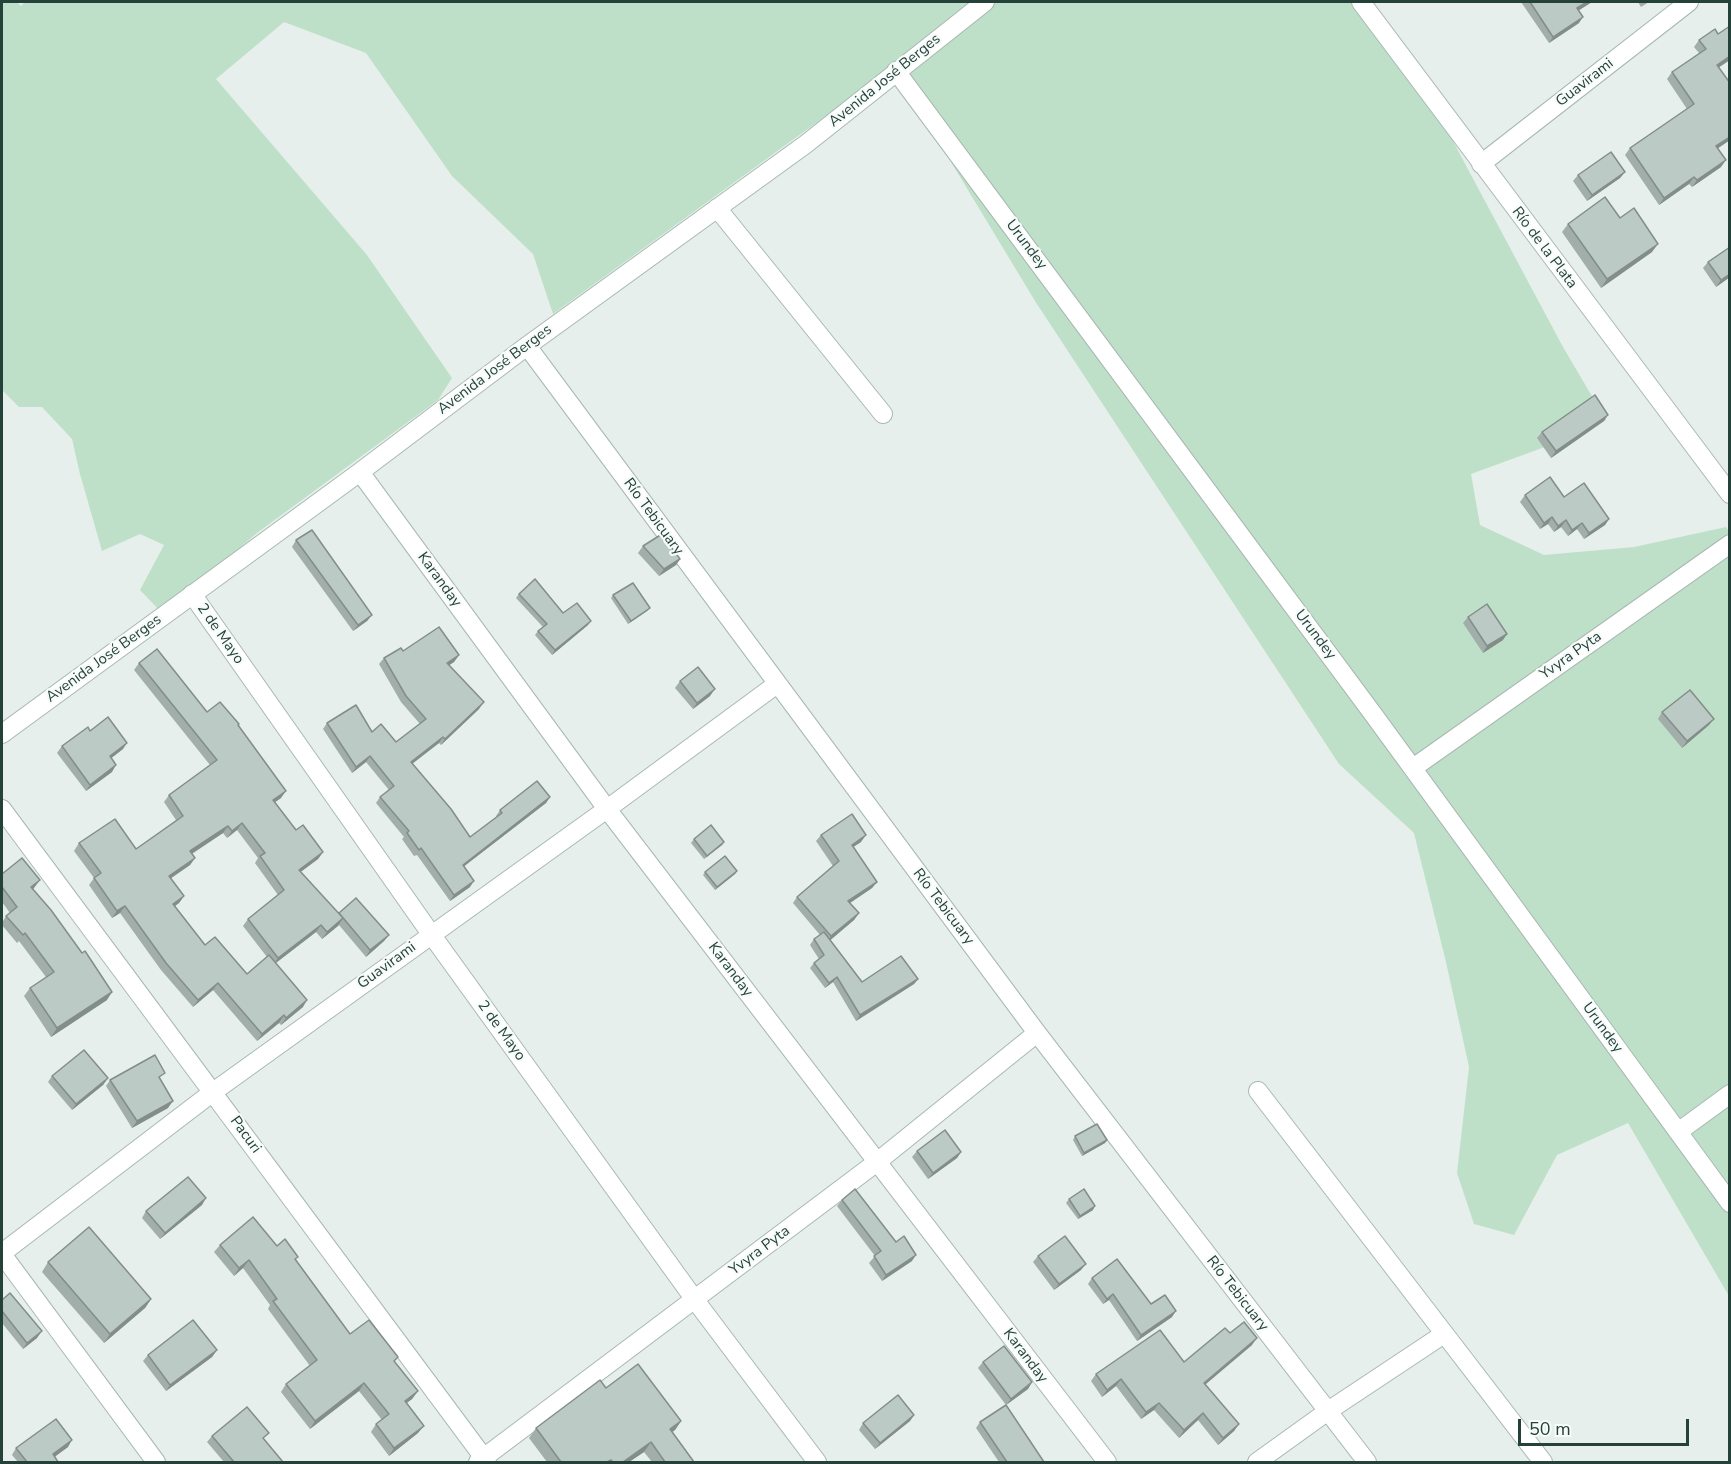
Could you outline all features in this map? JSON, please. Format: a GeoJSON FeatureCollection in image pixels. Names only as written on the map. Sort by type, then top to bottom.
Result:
{"type":"FeatureCollection","features":[{"type":"Feature","properties":{"kind":"street","name":"Avenida José Berges"},"geometry":{"type":"LineString","coordinates":[[2,735],[360,472],[527,346],[806,144],[985,2]]}},
{"type":"Feature","properties":{"kind":"street","name":"Río de la Plata"},"geometry":{"type":"LineString","coordinates":[[1361,2],[1730,494]]}},
{"type":"Feature","properties":{"kind":"street","name":"Guavirami"},"geometry":{"type":"LineString","coordinates":[[1481,164],[1689,2]]}},
{"type":"Feature","properties":{"kind":"street","name":"Urundey"},"geometry":{"type":"LineString","coordinates":[[896,71],[1413,768],[1730,1203]]}},
{"type":"Feature","properties":{"kind":"street"},"geometry":{"type":"LineString","coordinates":[[717,208],[883,414]]}},
{"type":"Feature","properties":{"kind":"street","name":"Río Tebicuary"},"geometry":{"type":"LineString","coordinates":[[527,346],[1037,1033],[1367,1462]]}},
{"type":"Feature","properties":{"kind":"street","name":"Karanday"},"geometry":{"type":"LineString","coordinates":[[360,472],[607,809],[1107,1462]]}},
{"type":"Feature","properties":{"kind":"street","name":"Yvyra Pyta"},"geometry":{"type":"LineString","coordinates":[[1413,768],[1730,544]]}},
{"type":"Feature","properties":{"kind":"street","name":"2 de Mayo"},"geometry":{"type":"LineString","coordinates":[[192,594],[431,934],[695,1300],[817,1462]]}},
{"type":"Feature","properties":{"kind":"street","name":"Guavirami"},"geometry":{"type":"LineString","coordinates":[[2,1253],[213,1092],[777,684]]}},
{"type":"Feature","properties":{"kind":"street","name":"Pacuri"},"geometry":{"type":"LineString","coordinates":[[2,809],[483,1461]]}},
{"type":"Feature","properties":{"kind":"street","name":"Yvyra Pyta"},"geometry":{"type":"LineString","coordinates":[[483,1461],[877,1162],[1037,1033]]}},
{"type":"Feature","properties":{"kind":"street"},"geometry":{"type":"LineString","coordinates":[[1258,1091],[1543,1462]]}},
{"type":"Feature","properties":{"kind":"street"},"geometry":{"type":"LineString","coordinates":[[1678,1132],[1730,1094]]}},
{"type":"Feature","properties":{"kind":"street"},"geometry":{"type":"LineString","coordinates":[[2,1253],[156,1462]]}},
{"type":"Feature","properties":{"kind":"street"},"geometry":{"type":"LineString","coordinates":[[1257,1462],[1444,1334]]}},
{"type":"Feature","properties":{"kind":"green space"},"geometry":{"type":"Polygon","coordinates":[[[2,2],[17,2],[21,6],[25,2],[1361,2],[1424,87],[1563,347],[1606,420],[1583,433],[1471,474],[1480,525],[1544,555],[1634,547],[1726,527],[1729,531],[1729,1296],[1628,1123],[1557,1155],[1514,1235],[1474,1224],[1457,1173],[1469,1067],[1414,833],[1339,764],[1035,301],[896,71],[889,70],[553,314],[533,254],[452,176],[366,53],[284,22],[216,79],[367,255],[452,378],[438,400],[257,533],[166,617],[140,590],[164,545],[140,534],[102,551],[72,439],[42,407],[19,407],[2,390],[2,2]]]}},
{"type":"Feature","properties":{"kind":"building"},"geometry":{"type":"Polygon","coordinates":[[[1530,2],[1587,2],[1577,8],[1583,17],[1553,37],[1530,2]]]}},
{"type":"Feature","properties":{"kind":"building"},"geometry":{"type":"Polygon","coordinates":[[[1730,26],[1730,56],[1717,65],[1730,83],[1730,137],[1716,146],[1726,160],[1697,180],[1694,177],[1664,198],[1630,148],[1694,104],[1672,72],[1706,49],[1699,40],[1715,29],[1718,34],[1730,26]]]}},
{"type":"Feature","properties":{"kind":"building"},"geometry":{"type":"Polygon","coordinates":[[[1611,152],[1625,172],[1592,195],[1578,175],[1611,152]]]}},
{"type":"Feature","properties":{"kind":"building"},"geometry":{"type":"Polygon","coordinates":[[[1605,197],[1620,218],[1634,208],[1658,244],[1607,279],[1568,224],[1605,197]]]}},
{"type":"Feature","properties":{"kind":"building"},"geometry":{"type":"Polygon","coordinates":[[[1730,247],[1730,274],[1721,280],[1708,262],[1730,247]]]}},
{"type":"Feature","properties":{"kind":"building"},"geometry":{"type":"Polygon","coordinates":[[[1595,395],[1608,415],[1556,451],[1542,432],[1595,395]]]}},
{"type":"Feature","properties":{"kind":"building"},"geometry":{"type":"Polygon","coordinates":[[[1550,477],[1564,497],[1584,483],[1609,519],[1589,533],[1582,523],[1572,530],[1566,520],[1558,526],[1552,517],[1544,523],[1525,495],[1550,477]]]}},
{"type":"Feature","properties":{"kind":"building"},"geometry":{"type":"Polygon","coordinates":[[[312,530],[372,615],[358,625],[296,540],[312,530]]]}},
{"type":"Feature","properties":{"kind":"building"},"geometry":{"type":"Polygon","coordinates":[[[662,534],[680,559],[664,569],[643,546],[662,534]]]}},
{"type":"Feature","properties":{"kind":"building"},"geometry":{"type":"Polygon","coordinates":[[[535,579],[563,613],[577,603],[591,621],[555,650],[538,631],[547,624],[519,594],[535,579]]]}},
{"type":"Feature","properties":{"kind":"building"},"geometry":{"type":"Polygon","coordinates":[[[633,583],[650,608],[631,621],[613,595],[633,583]]]}},
{"type":"Feature","properties":{"kind":"building"},"geometry":{"type":"Polygon","coordinates":[[[1487,604],[1507,634],[1487,646],[1468,617],[1487,604]]]}},
{"type":"Feature","properties":{"kind":"building"},"geometry":{"type":"Polygon","coordinates":[[[439,627],[459,655],[447,663],[484,702],[445,739],[443,737],[411,762],[451,809],[470,837],[502,813],[500,810],[537,781],[550,797],[463,865],[474,881],[454,895],[421,848],[419,850],[407,833],[409,831],[380,797],[394,786],[370,756],[356,767],[327,723],[356,705],[372,732],[381,724],[396,742],[426,719],[406,696],[384,658],[401,648],[403,651],[439,627]]]}},
{"type":"Feature","properties":{"kind":"building"},"geometry":{"type":"Polygon","coordinates":[[[157,649],[207,712],[220,702],[239,724],[286,791],[273,800],[296,830],[303,825],[323,852],[299,870],[343,918],[327,932],[321,925],[278,958],[248,919],[284,890],[260,856],[265,853],[242,823],[232,831],[228,826],[190,851],[195,858],[169,876],[184,896],[173,904],[205,945],[215,937],[247,974],[269,955],[307,1000],[286,1018],[284,1015],[262,1034],[218,983],[198,1000],[166,963],[125,906],[117,911],[94,878],[101,873],[79,843],[115,819],[136,849],[183,816],[169,795],[217,760],[139,663],[157,649]]]}},
{"type":"Feature","properties":{"kind":"building"},"geometry":{"type":"Polygon","coordinates":[[[698,667],[715,689],[697,703],[680,681],[698,667]]]}},
{"type":"Feature","properties":{"kind":"building"},"geometry":{"type":"Polygon","coordinates":[[[1690,690],[1714,719],[1687,741],[1662,712],[1690,690]]]}},
{"type":"Feature","properties":{"kind":"building"},"geometry":{"type":"Polygon","coordinates":[[[108,717],[127,743],[110,756],[116,765],[90,785],[62,746],[88,727],[90,731],[108,717]]]}},
{"type":"Feature","properties":{"kind":"building"},"geometry":{"type":"Polygon","coordinates":[[[852,814],[866,835],[852,845],[877,882],[848,901],[859,913],[831,936],[797,897],[839,861],[821,835],[852,814]]]}},
{"type":"Feature","properties":{"kind":"building"},"geometry":{"type":"Polygon","coordinates":[[[711,825],[724,842],[707,856],[694,839],[711,825]]]}},
{"type":"Feature","properties":{"kind":"building"},"geometry":{"type":"Polygon","coordinates":[[[725,856],[737,871],[717,887],[705,872],[725,856]]]}},
{"type":"Feature","properties":{"kind":"building"},"geometry":{"type":"Polygon","coordinates":[[[22,858],[40,880],[31,887],[82,953],[85,951],[112,992],[57,1028],[30,988],[54,972],[25,933],[23,935],[6,916],[17,907],[2,887],[2,874],[22,858]]]}},
{"type":"Feature","properties":{"kind":"building"},"geometry":{"type":"Polygon","coordinates":[[[356,898],[389,935],[370,950],[339,913],[356,898]]]}},
{"type":"Feature","properties":{"kind":"building"},"geometry":{"type":"Polygon","coordinates":[[[824,932],[862,982],[901,956],[918,979],[860,1015],[837,977],[829,983],[814,963],[824,955],[814,939],[824,932]]]}},
{"type":"Feature","properties":{"kind":"building"},"geometry":{"type":"Polygon","coordinates":[[[84,1050],[108,1078],[76,1104],[52,1076],[84,1050]]]}},
{"type":"Feature","properties":{"kind":"building"},"geometry":{"type":"Polygon","coordinates":[[[155,1055],[165,1073],[159,1077],[173,1101],[137,1121],[110,1080],[155,1055]]]}},
{"type":"Feature","properties":{"kind":"building"},"geometry":{"type":"Polygon","coordinates":[[[1097,1124],[1107,1140],[1084,1153],[1075,1136],[1097,1124]]]}},
{"type":"Feature","properties":{"kind":"building"},"geometry":{"type":"Polygon","coordinates":[[[945,1130],[961,1152],[933,1173],[917,1151],[945,1130]]]}},
{"type":"Feature","properties":{"kind":"building"},"geometry":{"type":"Polygon","coordinates":[[[188,1177],[206,1198],[165,1233],[146,1211],[188,1177]]]}},
{"type":"Feature","properties":{"kind":"building"},"geometry":{"type":"Polygon","coordinates":[[[855,1189],[896,1242],[904,1236],[916,1255],[886,1275],[874,1256],[881,1251],[842,1200],[855,1189]]]}},
{"type":"Feature","properties":{"kind":"building"},"geometry":{"type":"Polygon","coordinates":[[[1084,1189],[1095,1206],[1080,1216],[1069,1199],[1084,1189]]]}},
{"type":"Feature","properties":{"kind":"building"},"geometry":{"type":"Polygon","coordinates":[[[253,1217],[277,1246],[285,1239],[298,1257],[295,1259],[350,1334],[369,1320],[398,1357],[394,1361],[418,1391],[405,1401],[424,1426],[394,1448],[376,1424],[389,1414],[364,1383],[315,1421],[286,1384],[317,1360],[273,1301],[277,1299],[249,1260],[239,1268],[220,1245],[253,1217]]]}},
{"type":"Feature","properties":{"kind":"building"},"geometry":{"type":"Polygon","coordinates":[[[89,1227],[151,1299],[110,1334],[48,1262],[89,1227]]]}},
{"type":"Feature","properties":{"kind":"building"},"geometry":{"type":"Polygon","coordinates":[[[1065,1236],[1086,1264],[1059,1284],[1038,1256],[1065,1236]]]}},
{"type":"Feature","properties":{"kind":"building"},"geometry":{"type":"Polygon","coordinates":[[[1117,1259],[1151,1304],[1165,1295],[1176,1311],[1141,1335],[1113,1294],[1107,1299],[1092,1278],[1117,1259]]]}},
{"type":"Feature","properties":{"kind":"building"},"geometry":{"type":"Polygon","coordinates":[[[10,1293],[42,1331],[27,1343],[2,1311],[2,1300],[10,1293]]]}},
{"type":"Feature","properties":{"kind":"building"},"geometry":{"type":"Polygon","coordinates":[[[193,1320],[217,1350],[170,1385],[148,1355],[193,1320]]]}},
{"type":"Feature","properties":{"kind":"building"},"geometry":{"type":"Polygon","coordinates":[[[1244,1322],[1257,1338],[1204,1383],[1239,1424],[1223,1438],[1203,1413],[1184,1430],[1159,1403],[1146,1412],[1121,1379],[1107,1390],[1096,1374],[1160,1330],[1184,1362],[1225,1328],[1230,1333],[1244,1322]]]}},
{"type":"Feature","properties":{"kind":"building"},"geometry":{"type":"Polygon","coordinates":[[[1004,1346],[1032,1382],[1011,1399],[983,1362],[1004,1346]]]}},
{"type":"Feature","properties":{"kind":"building"},"geometry":{"type":"Polygon","coordinates":[[[638,1364],[681,1421],[670,1429],[694,1462],[665,1462],[651,1442],[623,1462],[611,1460],[607,1462],[561,1462],[536,1428],[600,1380],[606,1388],[638,1364]]]}},
{"type":"Feature","properties":{"kind":"building"},"geometry":{"type":"Polygon","coordinates":[[[898,1395],[914,1415],[880,1443],[863,1423],[898,1395]]]}},
{"type":"Feature","properties":{"kind":"building"},"geometry":{"type":"Polygon","coordinates":[[[1006,1405],[1044,1462],[1007,1462],[980,1422],[1006,1405]]]}},
{"type":"Feature","properties":{"kind":"building"},"geometry":{"type":"Polygon","coordinates":[[[247,1407],[269,1433],[263,1438],[283,1462],[234,1462],[212,1436],[247,1407]]]}},
{"type":"Feature","properties":{"kind":"building"},"geometry":{"type":"Polygon","coordinates":[[[56,1419],[72,1440],[53,1454],[58,1462],[27,1462],[16,1448],[56,1419]]]}}]}
